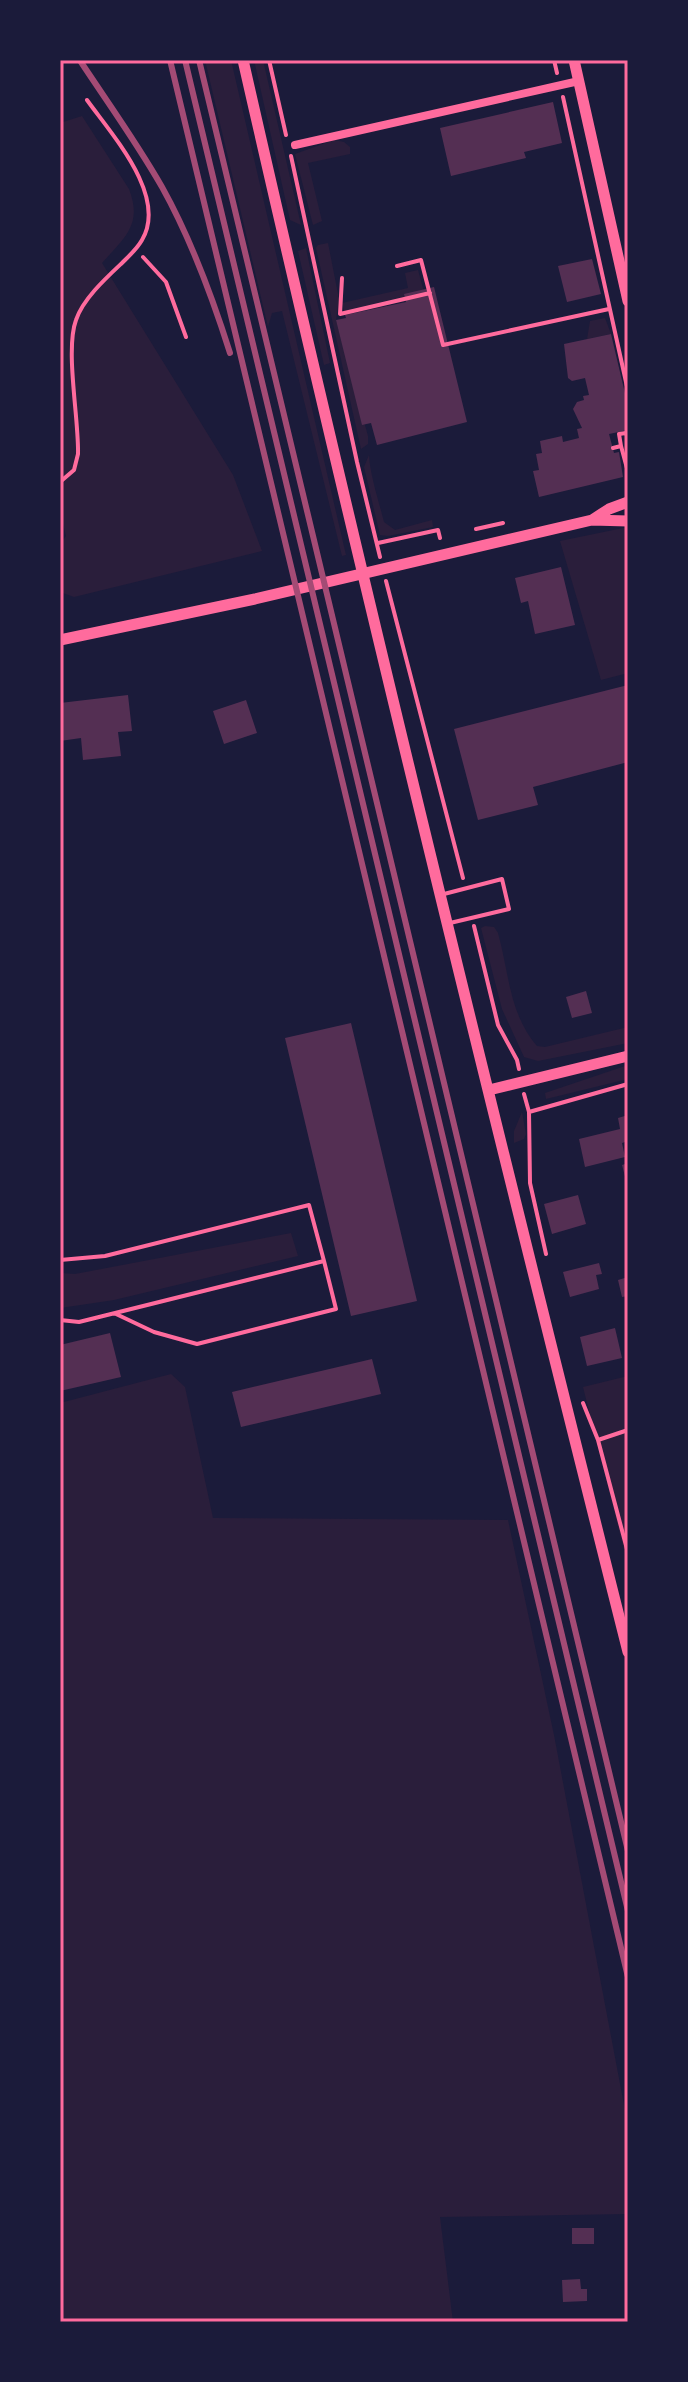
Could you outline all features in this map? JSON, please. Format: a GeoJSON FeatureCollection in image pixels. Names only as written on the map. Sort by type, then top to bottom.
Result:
{"type":"FeatureCollection","features":[{"type":"Feature","properties":{"kind":"street"},"geometry":{"type":"LineString","coordinates":[[243,60],[359,560],[628,1652]]}},
{"type":"Feature","properties":{"kind":"street"},"geometry":{"type":"LineString","coordinates":[[574,60],[628,301]]}},
{"type":"Feature","properties":{"kind":"street"},"geometry":{"type":"LineString","coordinates":[[295,145],[579,81]]}},
{"type":"Feature","properties":{"kind":"street"},"geometry":{"type":"LineString","coordinates":[[592,520],[628,502]]}},
{"type":"Feature","properties":{"kind":"street"},"geometry":{"type":"LineString","coordinates":[[60,640],[253,600],[592,520],[628,521]]}},
{"type":"Feature","properties":{"kind":"street"},"geometry":{"type":"LineString","coordinates":[[489,1090],[628,1056]]}},
{"type":"Feature","properties":{"kind":"lane"},"geometry":{"type":"LineString","coordinates":[[60,482],[74,470],[78,454],[73,344],[76,318],[82,307],[135,250],[147,230],[150,214],[148,198],[133,167],[87,100]]}},
{"type":"Feature","properties":{"kind":"lane"},"geometry":{"type":"LineString","coordinates":[[441,894],[502,879],[509,909],[449,924]]}},
{"type":"Feature","properties":{"kind":"lane"},"geometry":{"type":"LineString","coordinates":[[60,1260],[105,1256],[309,1205],[336,1309],[197,1344],[154,1332],[113,1313]]}},
{"type":"Feature","properties":{"kind":"lane"},"geometry":{"type":"LineString","coordinates":[[60,1320],[79,1322],[324,1261]]}},
{"type":"Feature","properties":{"kind":"path"},"geometry":{"type":"LineString","coordinates":[[269,60],[381,558]]}},
{"type":"Feature","properties":{"kind":"path"},"geometry":{"type":"LineString","coordinates":[[554,60],[628,391]]}},
{"type":"Feature","properties":{"kind":"path"},"geometry":{"type":"LineString","coordinates":[[135,250],[166,282],[186,337]]}},
{"type":"Feature","properties":{"kind":"path"},"geometry":{"type":"LineString","coordinates":[[397,266],[421,260],[443,345],[609,309]]}},
{"type":"Feature","properties":{"kind":"path"},"geometry":{"type":"LineString","coordinates":[[342,278],[340,317],[430,293]]}},
{"type":"Feature","properties":{"kind":"path"},"geometry":{"type":"LineString","coordinates":[[628,439],[626,433],[619,434],[628,472]]}},
{"type":"Feature","properties":{"kind":"path"},"geometry":{"type":"LineString","coordinates":[[613,448],[621,446]]}},
{"type":"Feature","properties":{"kind":"path"},"geometry":{"type":"LineString","coordinates":[[377,543],[438,530],[440,538]]}},
{"type":"Feature","properties":{"kind":"path"},"geometry":{"type":"LineString","coordinates":[[384,573],[465,889]]}},
{"type":"Feature","properties":{"kind":"path"},"geometry":{"type":"LineString","coordinates":[[472,917],[498,1025],[517,1060],[529,1112],[530,1183],[547,1258]]}},
{"type":"Feature","properties":{"kind":"path"},"geometry":{"type":"LineString","coordinates":[[529,1112],[628,1084]]}},
{"type":"Feature","properties":{"kind":"path"},"geometry":{"type":"LineString","coordinates":[[579,1393],[598,1440],[628,1553]]}},
{"type":"Feature","properties":{"kind":"path"},"geometry":{"type":"LineString","coordinates":[[598,1440],[628,1430]]}},
{"type":"Feature","properties":{"kind":"shaded area"},"geometry":{"type":"Polygon","coordinates":[[[205,60],[231,60],[346,555],[342,556],[282,311],[272,313],[268,327],[205,60]]]}},
{"type":"Feature","properties":{"kind":"shaded area"},"geometry":{"type":"Polygon","coordinates":[[[254,60],[263,60],[301,225],[290,220],[254,60]]]}},
{"type":"Feature","properties":{"kind":"shaded area"},"geometry":{"type":"Polygon","coordinates":[[[82,116],[129,189],[133,201],[134,212],[129,230],[102,263],[233,475],[262,551],[74,597],[60,592],[60,544],[66,536],[60,512],[60,123],[82,116]]]}},
{"type":"Feature","properties":{"kind":"shaded area"},"geometry":{"type":"Polygon","coordinates":[[[334,140],[350,147],[350,154],[308,163],[322,221],[313,225],[295,154],[334,140]]]}},
{"type":"Feature","properties":{"kind":"shaded area"},"geometry":{"type":"Polygon","coordinates":[[[328,243],[339,299],[336,320],[368,436],[368,444],[361,449],[316,248],[328,243]]]}},
{"type":"Feature","properties":{"kind":"shaded area"},"geometry":{"type":"Polygon","coordinates":[[[306,248],[330,363],[324,365],[298,251],[306,248]]]}},
{"type":"Feature","properties":{"kind":"shaded area"},"geometry":{"type":"Polygon","coordinates":[[[418,270],[424,292],[344,311],[342,303],[408,288],[405,273],[418,270]]]}},
{"type":"Feature","properties":{"kind":"shaded area"},"geometry":{"type":"Polygon","coordinates":[[[605,318],[611,334],[587,339],[590,321],[605,318]]]}},
{"type":"Feature","properties":{"kind":"shaded area"},"geometry":{"type":"Polygon","coordinates":[[[369,455],[384,522],[395,530],[432,520],[433,527],[380,535],[364,467],[369,455]]]}},
{"type":"Feature","properties":{"kind":"shaded area"},"geometry":{"type":"Polygon","coordinates":[[[628,527],[628,673],[601,680],[560,541],[628,527]]]}},
{"type":"Feature","properties":{"kind":"shaded area"},"geometry":{"type":"Polygon","coordinates":[[[494,927],[498,933],[515,1006],[537,1046],[545,1047],[628,1027],[628,1043],[538,1061],[524,1057],[502,1009],[481,928],[494,927]]]}},
{"type":"Feature","properties":{"kind":"shaded area"},"geometry":{"type":"Polygon","coordinates":[[[628,1065],[628,1079],[546,1099],[545,1093],[628,1065]]]}},
{"type":"Feature","properties":{"kind":"shaded area"},"geometry":{"type":"Polygon","coordinates":[[[522,1112],[526,1134],[524,1139],[514,1143],[514,1131],[522,1112]]]}},
{"type":"Feature","properties":{"kind":"shaded area"},"geometry":{"type":"Polygon","coordinates":[[[291,1233],[298,1256],[114,1300],[60,1308],[60,1273],[75,1274],[291,1233]]]}},
{"type":"Feature","properties":{"kind":"shaded area"},"geometry":{"type":"Polygon","coordinates":[[[171,1374],[185,1387],[213,1518],[508,1520],[554,1735],[628,2126],[628,2214],[440,2217],[453,2322],[60,2322],[60,1403],[171,1374]]]}},
{"type":"Feature","properties":{"kind":"shaded area"},"geometry":{"type":"Polygon","coordinates":[[[628,1376],[628,1566],[583,1387],[628,1376]]]}},
{"type":"Feature","properties":{"kind":"building"},"geometry":{"type":"Polygon","coordinates":[[[553,102],[562,143],[524,152],[526,158],[451,176],[440,128],[553,102]]]}},
{"type":"Feature","properties":{"kind":"building"},"geometry":{"type":"Polygon","coordinates":[[[592,259],[601,294],[567,302],[558,266],[592,259]]]}},
{"type":"Feature","properties":{"kind":"building"},"geometry":{"type":"Polygon","coordinates":[[[434,287],[467,422],[377,445],[371,423],[362,425],[336,320],[346,318],[345,315],[406,302],[404,294],[434,287]]]}},
{"type":"Feature","properties":{"kind":"building"},"geometry":{"type":"Polygon","coordinates":[[[611,334],[628,406],[628,430],[609,434],[614,453],[619,452],[623,477],[539,497],[533,471],[539,470],[536,454],[542,453],[540,441],[562,436],[563,442],[579,438],[577,429],[582,428],[573,409],[577,402],[584,400],[583,396],[589,395],[585,378],[572,381],[568,378],[564,344],[611,334]]]}},
{"type":"Feature","properties":{"kind":"building"},"geometry":{"type":"Polygon","coordinates":[[[561,567],[575,625],[535,634],[528,601],[521,603],[515,578],[561,567]]]}},
{"type":"Feature","properties":{"kind":"building"},"geometry":{"type":"Polygon","coordinates":[[[628,685],[628,762],[533,787],[538,805],[478,820],[454,729],[628,685]]]}},
{"type":"Feature","properties":{"kind":"building"},"geometry":{"type":"Polygon","coordinates":[[[128,695],[132,731],[118,732],[121,756],[83,760],[81,738],[60,741],[60,703],[128,695]]]}},
{"type":"Feature","properties":{"kind":"building"},"geometry":{"type":"Polygon","coordinates":[[[246,700],[257,733],[224,744],[213,711],[246,700]]]}},
{"type":"Feature","properties":{"kind":"building"},"geometry":{"type":"Polygon","coordinates":[[[586,991],[592,1013],[572,1018],[566,997],[586,991]]]}},
{"type":"Feature","properties":{"kind":"building"},"geometry":{"type":"Polygon","coordinates":[[[351,1023],[417,1301],[351,1316],[285,1038],[351,1023]]]}},
{"type":"Feature","properties":{"kind":"building"},"geometry":{"type":"Polygon","coordinates":[[[628,1115],[628,1141],[622,1143],[625,1157],[585,1167],[579,1139],[620,1129],[618,1118],[628,1115]]]}},
{"type":"Feature","properties":{"kind":"building"},"geometry":{"type":"Polygon","coordinates":[[[628,1163],[628,1184],[627,1184],[622,1165],[628,1163]]]}},
{"type":"Feature","properties":{"kind":"building"},"geometry":{"type":"Polygon","coordinates":[[[578,1195],[586,1224],[552,1234],[544,1204],[578,1195]]]}},
{"type":"Feature","properties":{"kind":"building"},"geometry":{"type":"Polygon","coordinates":[[[599,1263],[602,1274],[596,1275],[599,1289],[570,1297],[563,1272],[599,1263]]]}},
{"type":"Feature","properties":{"kind":"building"},"geometry":{"type":"Polygon","coordinates":[[[628,1277],[628,1296],[622,1297],[618,1280],[628,1277]]]}},
{"type":"Feature","properties":{"kind":"building"},"geometry":{"type":"Polygon","coordinates":[[[615,1328],[622,1358],[587,1366],[580,1337],[615,1328]]]}},
{"type":"Feature","properties":{"kind":"building"},"geometry":{"type":"Polygon","coordinates":[[[110,1333],[121,1377],[60,1391],[60,1345],[110,1333]]]}},
{"type":"Feature","properties":{"kind":"building"},"geometry":{"type":"Polygon","coordinates":[[[372,1359],[381,1394],[241,1427],[232,1392],[372,1359]]]}},
{"type":"Feature","properties":{"kind":"building"},"geometry":{"type":"Polygon","coordinates":[[[572,2228],[594,2228],[594,2244],[572,2244],[572,2228]]]}},
{"type":"Feature","properties":{"kind":"building"},"geometry":{"type":"Polygon","coordinates":[[[580,2279],[581,2289],[587,2289],[587,2301],[563,2302],[562,2280],[580,2279]]]}},
{"type":"Feature","properties":{"kind":"railway"},"geometry":{"type":"LineString","coordinates":[[170,60],[628,1977]]}},
{"type":"Feature","properties":{"kind":"railway"},"geometry":{"type":"LineString","coordinates":[[185,60],[628,1911]]}},
{"type":"Feature","properties":{"kind":"railway"},"geometry":{"type":"LineString","coordinates":[[199,60],[628,1851]]}},
{"type":"Feature","properties":{"kind":"railway"},"geometry":{"type":"LineString","coordinates":[[81,62],[143,155],[173,207],[200,268],[230,353]]}}]}
